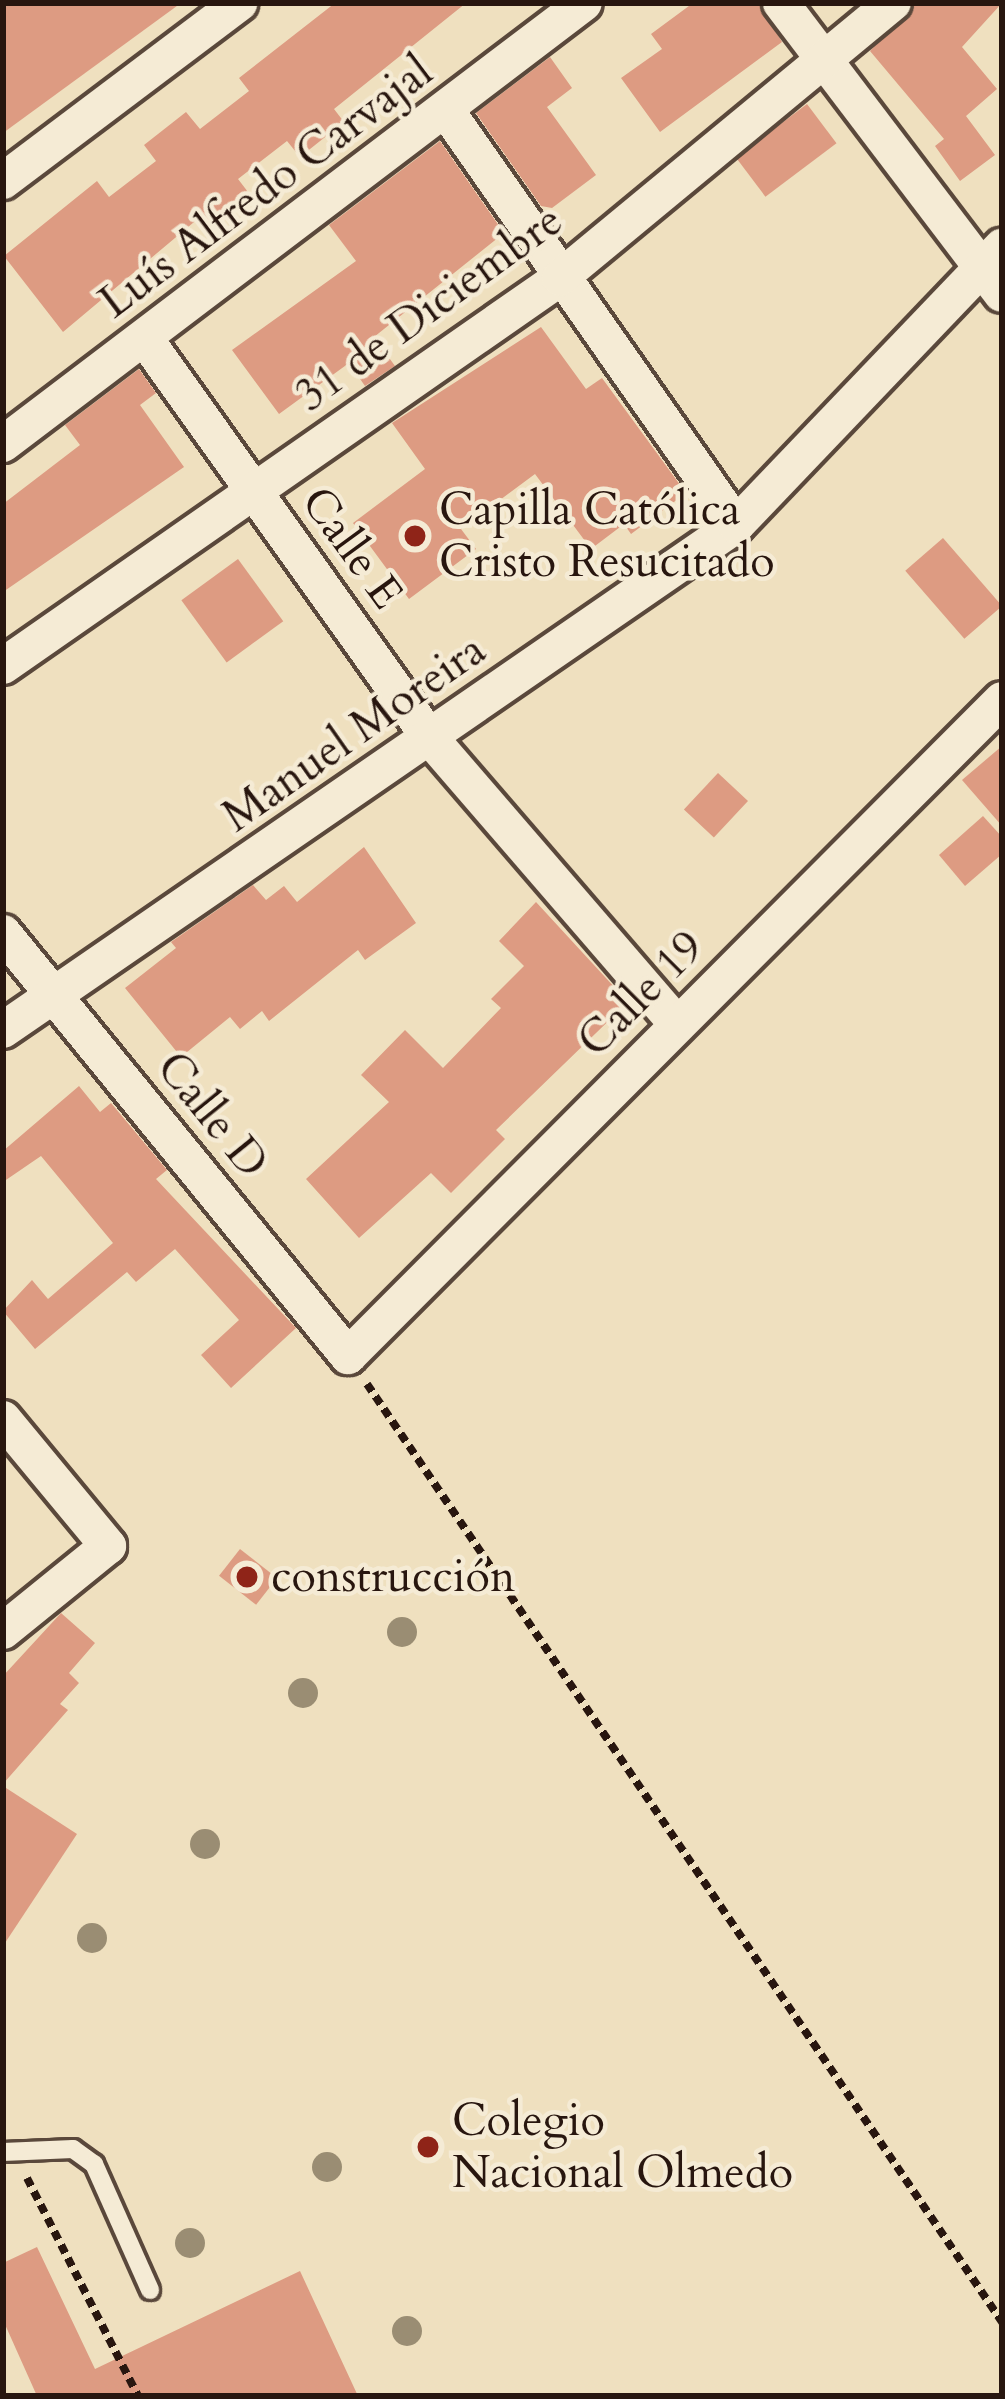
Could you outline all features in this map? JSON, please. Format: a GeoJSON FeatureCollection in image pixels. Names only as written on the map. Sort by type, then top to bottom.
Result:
{"type":"FeatureCollection","features":[{"type":"Feature","properties":{"kind":"street"},"geometry":{"type":"LineString","coordinates":[[3,181],[239,3]]}},
{"type":"Feature","properties":{"kind":"street","name":"Luís Alfredo Carvajal"},"geometry":{"type":"LineString","coordinates":[[3,444],[146,340],[584,3]]}},
{"type":"Feature","properties":{"kind":"street"},"geometry":{"type":"LineString","coordinates":[[781,3],[994,269]]}},
{"type":"Feature","properties":{"kind":"street","name":"31 de Diciembre"},"geometry":{"type":"LineString","coordinates":[[3,667],[560,278],[893,3]]}},
{"type":"Feature","properties":{"kind":"street"},"geometry":{"type":"LineString","coordinates":[[446,110],[736,525]]}},
{"type":"Feature","properties":{"kind":"street","name":"Manuel Moreira"},"geometry":{"type":"LineString","coordinates":[[3,1030],[736,525],[994,269]]}},
{"type":"Feature","properties":{"kind":"street","name":"Calle E"},"geometry":{"type":"LineString","coordinates":[[146,340],[431,739],[677,1024]]}},
{"type":"Feature","properties":{"kind":"street","name":"Calle 19"},"geometry":{"type":"LineString","coordinates":[[348,1356],[1002,700]]}},
{"type":"Feature","properties":{"kind":"street","name":"Calle D"},"geometry":{"type":"LineString","coordinates":[[3,933],[348,1356]]}},
{"type":"Feature","properties":{"kind":"street"},"geometry":{"type":"LineString","coordinates":[[3,1419],[108,1546],[3,1631]]}},
{"type":"Feature","properties":{"kind":"lane"},"geometry":{"type":"LineString","coordinates":[[3,2152],[73,2149],[94,2164],[150,2290]]}},
{"type":"Feature","properties":{"kind":"path"},"geometry":{"type":"LineString","coordinates":[[348,1356],[1002,2322]]}},
{"type":"Feature","properties":{"kind":"path"},"geometry":{"type":"LineString","coordinates":[[14,2175],[37,2186],[138,2396]]}},
{"type":"Feature","properties":{"kind":"building"},"geometry":{"type":"Polygon","coordinates":[[[3,3],[181,3],[3,133],[3,3]]]}},
{"type":"Feature","properties":{"kind":"building"},"geometry":{"type":"Polygon","coordinates":[[[335,3],[466,3],[334,109],[344,122],[300,157],[287,141],[238,179],[248,192],[206,225],[200,217],[63,332],[4,256],[97,181],[109,197],[156,161],[144,145],[186,112],[200,129],[249,91],[239,78],[335,3]]]}},
{"type":"Feature","properties":{"kind":"building"},"geometry":{"type":"Polygon","coordinates":[[[693,3],[759,3],[782,42],[660,132],[621,78],[662,49],[651,34],[693,3]]]}},
{"type":"Feature","properties":{"kind":"building"},"geometry":{"type":"Polygon","coordinates":[[[915,3],[1002,3],[962,47],[997,89],[966,116],[995,155],[960,181],[935,146],[944,139],[870,51],[915,3]]]}},
{"type":"Feature","properties":{"kind":"building"},"geometry":{"type":"Polygon","coordinates":[[[550,57],[572,88],[547,107],[596,175],[552,208],[541,206],[476,113],[550,57]]]}},
{"type":"Feature","properties":{"kind":"building"},"geometry":{"type":"Polygon","coordinates":[[[807,104],[836,143],[765,197],[736,158],[807,104]]]}},
{"type":"Feature","properties":{"kind":"building"},"geometry":{"type":"Polygon","coordinates":[[[440,141],[504,233],[374,337],[395,366],[365,386],[349,363],[279,414],[232,350],[356,261],[329,225],[440,141]]]}},
{"type":"Feature","properties":{"kind":"building"},"geometry":{"type":"Polygon","coordinates":[[[541,327],[586,389],[602,378],[686,493],[631,534],[624,524],[591,549],[535,474],[461,529],[476,549],[409,599],[353,523],[425,469],[392,423],[541,327]]]}},
{"type":"Feature","properties":{"kind":"building"},"geometry":{"type":"Polygon","coordinates":[[[139,369],[156,393],[140,405],[184,467],[3,592],[3,504],[80,445],[65,425],[139,369]]]}},
{"type":"Feature","properties":{"kind":"building"},"geometry":{"type":"Polygon","coordinates":[[[943,538],[1002,606],[964,639],[905,571],[943,538]]]}},
{"type":"Feature","properties":{"kind":"building"},"geometry":{"type":"Polygon","coordinates":[[[238,559],[283,621],[227,662],[181,600],[238,559]]]}},
{"type":"Feature","properties":{"kind":"building"},"geometry":{"type":"Polygon","coordinates":[[[1002,746],[1002,826],[962,780],[1002,746]]]}},
{"type":"Feature","properties":{"kind":"building"},"geometry":{"type":"Polygon","coordinates":[[[718,773],[748,801],[714,838],[684,810],[718,773]]]}},
{"type":"Feature","properties":{"kind":"building"},"geometry":{"type":"Polygon","coordinates":[[[983,816],[1002,837],[1002,854],[965,886],[939,855],[983,816]]]}},
{"type":"Feature","properties":{"kind":"building"},"geometry":{"type":"Polygon","coordinates":[[[364,847],[416,923],[365,960],[358,950],[269,1021],[262,1011],[240,1029],[230,1017],[181,1057],[125,988],[176,948],[171,942],[253,885],[266,900],[284,886],[297,902],[364,847]]]}},
{"type":"Feature","properties":{"kind":"building"},"geometry":{"type":"Polygon","coordinates":[[[536,902],[628,1002],[496,1130],[505,1139],[451,1193],[431,1173],[359,1238],[306,1179],[389,1102],[361,1075],[405,1030],[443,1068],[501,1008],[491,999],[524,966],[499,941],[536,902]]]}},
{"type":"Feature","properties":{"kind":"building"},"geometry":{"type":"Polygon","coordinates":[[[79,1086],[100,1112],[111,1103],[167,1170],[156,1179],[296,1328],[231,1388],[201,1355],[239,1320],[175,1249],[136,1282],[127,1272],[35,1349],[3,1311],[32,1280],[48,1299],[113,1243],[41,1156],[3,1182],[3,1151],[79,1086]]]}},
{"type":"Feature","properties":{"kind":"building","name":"construcción"},"geometry":{"type":"Polygon","coordinates":[[[240,1549],[277,1578],[256,1605],[219,1576],[240,1549]]]}},
{"type":"Feature","properties":{"kind":"building"},"geometry":{"type":"Polygon","coordinates":[[[61,1613],[95,1643],[69,1673],[79,1683],[60,1704],[68,1710],[3,1784],[3,1676],[61,1613]]]}},
{"type":"Feature","properties":{"kind":"building"},"geometry":{"type":"Polygon","coordinates":[[[3,1786],[77,1834],[3,1946],[3,1786]]]}},
{"type":"Feature","properties":{"kind":"building"},"geometry":{"type":"Polygon","coordinates":[[[37,2247],[95,2369],[300,2271],[358,2396],[37,2396],[3,2320],[3,2263],[37,2247]]]}},
{"type":"Feature","properties":{"kind":"place","name":"Capilla Católica Cristo Resucitado"},"geometry":{"type":"Point","coordinates":[415,536]}},
{"type":"Feature","properties":{"kind":"place","name":"construcción"},"geometry":{"type":"Point","coordinates":[247,1577]}},
{"type":"Feature","properties":{"kind":"place","name":"Colegio Nacional Olmedo"},"geometry":{"type":"Point","coordinates":[428,2147]}}]}
